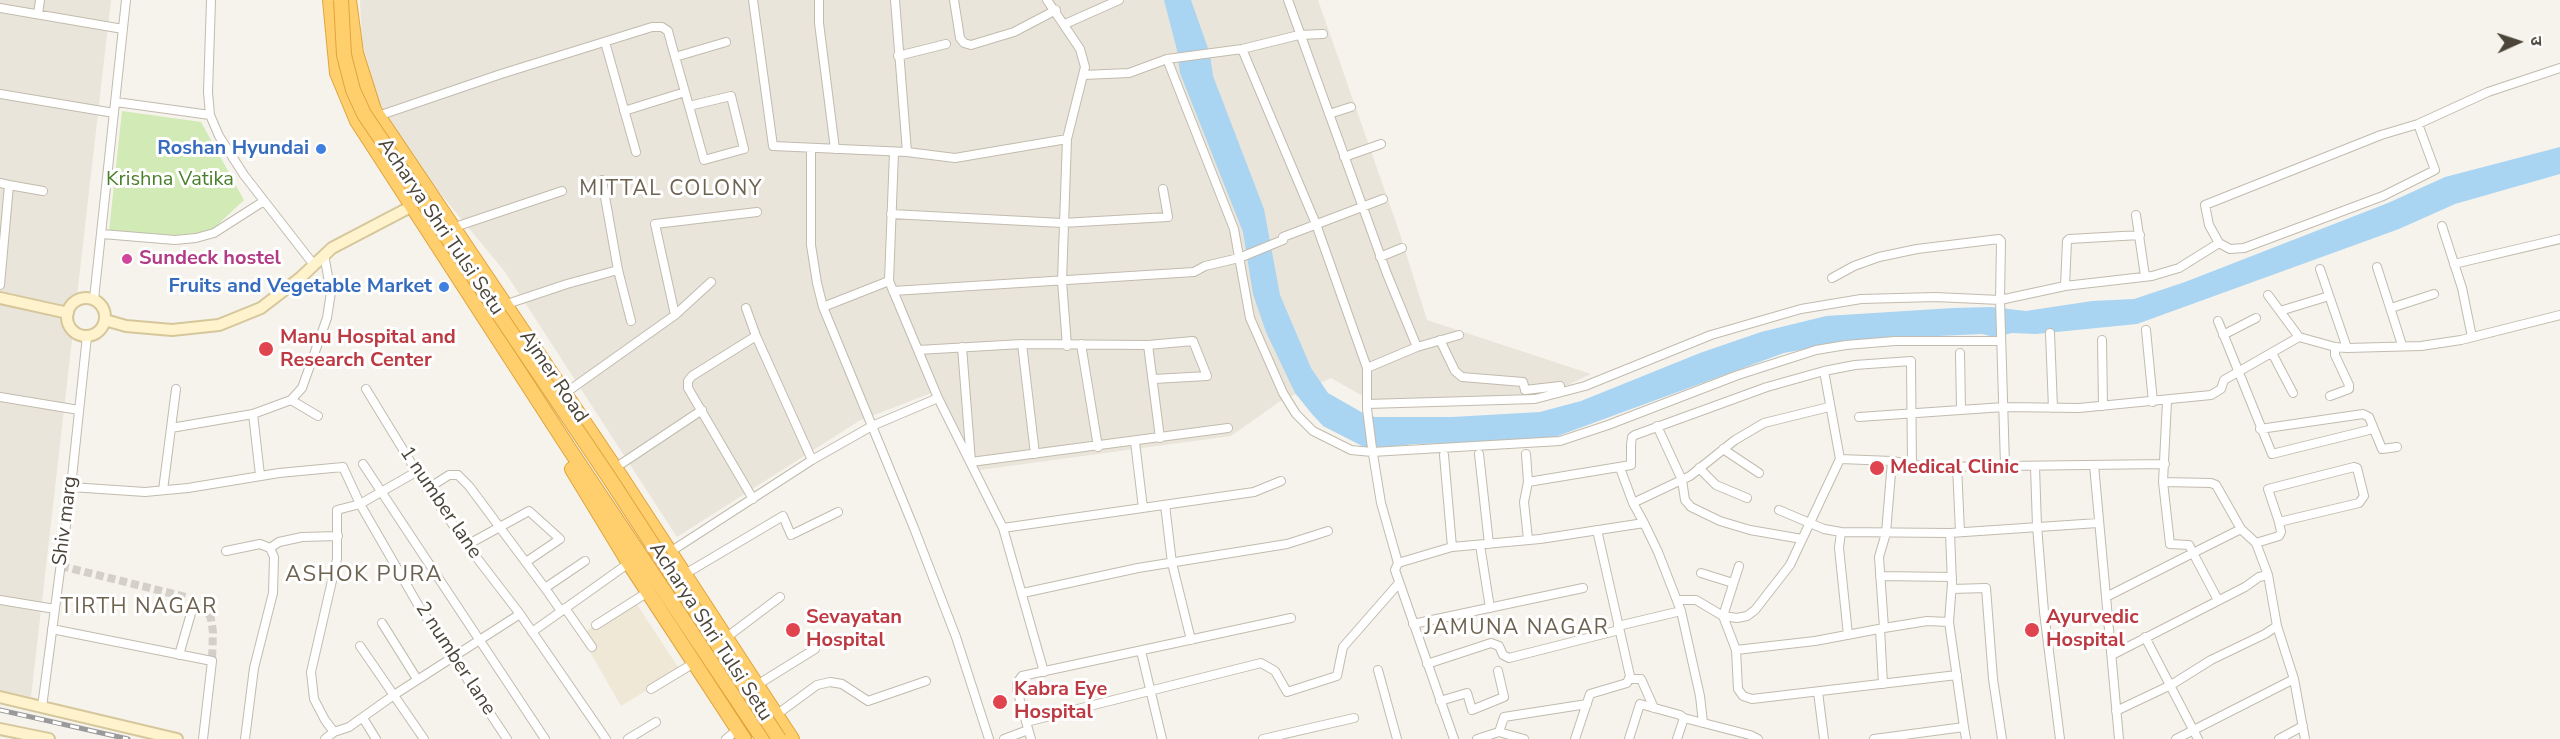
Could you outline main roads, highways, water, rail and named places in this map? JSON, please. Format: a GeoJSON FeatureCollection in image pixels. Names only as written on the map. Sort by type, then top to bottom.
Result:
{"type":"FeatureCollection","features":[{"type":"Feature","properties":{"kind":"highway","name":"Ajmer Road"},"geometry":{"type":"LineString","coordinates":[[330,0],[337,73],[357,121],[572,452],[568,462],[629,563],[694,663],[736,736]]}},
{"type":"Feature","properties":{"kind":"highway","name":"Acharya Shri Tulsi Setu"},"geometry":{"type":"LineString","coordinates":[[340,0],[344,55],[353,90],[364,114],[610,479],[779,739]]}},
{"type":"Feature","properties":{"kind":"highway","name":"Ajmer Road"},"geometry":{"type":"LineString","coordinates":[[349,0],[356,54],[365,85],[378,116],[615,468],[792,739]]}},
{"type":"Feature","properties":{"kind":"highway","name":"Acharya Shri Tulsi Setu"},"geometry":{"type":"LineString","coordinates":[[572,452],[763,739]]}},
{"type":"Feature","properties":{"kind":"water"},"geometry":{"type":"Polygon","coordinates":[[[1164,0],[1191,0],[1210,54],[1213,76],[1264,209],[1280,295],[1311,368],[1328,393],[1363,413],[1375,417],[1452,417],[1540,412],[1581,401],[1700,353],[1761,332],[1826,316],[1991,307],[2026,311],[2092,301],[2134,299],[2185,282],[2388,203],[2445,177],[2560,147],[2560,174],[2455,204],[2399,229],[2137,324],[2036,334],[2012,333],[1994,337],[1982,334],[1852,340],[1784,353],[1555,437],[1521,442],[1414,444],[1368,449],[1323,426],[1312,414],[1295,393],[1266,332],[1253,294],[1243,232],[1180,73],[1177,50],[1164,0]]]}},
{"type":"Feature","properties":{"kind":"tunnel"},"geometry":{"type":"LineString","coordinates":[[61,566],[190,598],[194,603]]}},
{"type":"Feature","properties":{"kind":"tunnel"},"geometry":{"type":"LineString","coordinates":[[204,603],[211,619],[213,632],[212,661]]}},
{"type":"Feature","properties":{"kind":"railway"},"geometry":{"type":"LineString","coordinates":[[0,710],[128,739]]}},
{"type":"Feature","properties":{"kind":"place","name":"Roshan Hyundai"},"geometry":{"type":"Point","coordinates":[321,149]}},
{"type":"Feature","properties":{"kind":"place","name":"Sundeck hostel"},"geometry":{"type":"Point","coordinates":[127,259]}},
{"type":"Feature","properties":{"kind":"place","name":"Fruits and Vegetable Market"},"geometry":{"type":"Point","coordinates":[444,287]}},
{"type":"Feature","properties":{"kind":"place","name":"Manu Hospital and Research Center"},"geometry":{"type":"Point","coordinates":[266,349]}},
{"type":"Feature","properties":{"kind":"place","name":"Medical Clinic"},"geometry":{"type":"Point","coordinates":[1877,468]}},
{"type":"Feature","properties":{"kind":"place","name":"Sevayatan Hospital"},"geometry":{"type":"Point","coordinates":[793,630]}},
{"type":"Feature","properties":{"kind":"place","name":"Ayurvedic Hospital"},"geometry":{"type":"Point","coordinates":[2032,630]}},
{"type":"Feature","properties":{"kind":"place","name":"Kabra Eye Hospital"},"geometry":{"type":"Point","coordinates":[1000,702]}},
{"type":"Feature","properties":{"kind":"district","name":"MITTAL COLONY"},"geometry":{"type":"Point","coordinates":[671,190]}},
{"type":"Feature","properties":{"kind":"district","name":"ASHOK PURA"},"geometry":{"type":"Point","coordinates":[364,576]}},
{"type":"Feature","properties":{"kind":"district","name":"TIRTH NAGAR"},"geometry":{"type":"Point","coordinates":[139,608]}},
{"type":"Feature","properties":{"kind":"district","name":"JAMUNA NAGAR"},"geometry":{"type":"Point","coordinates":[1517,629]}},
{"type":"Feature","properties":{"kind":"park label","name":"Krishna Vatika"},"geometry":{"type":"Point","coordinates":[170,180]}}]}
